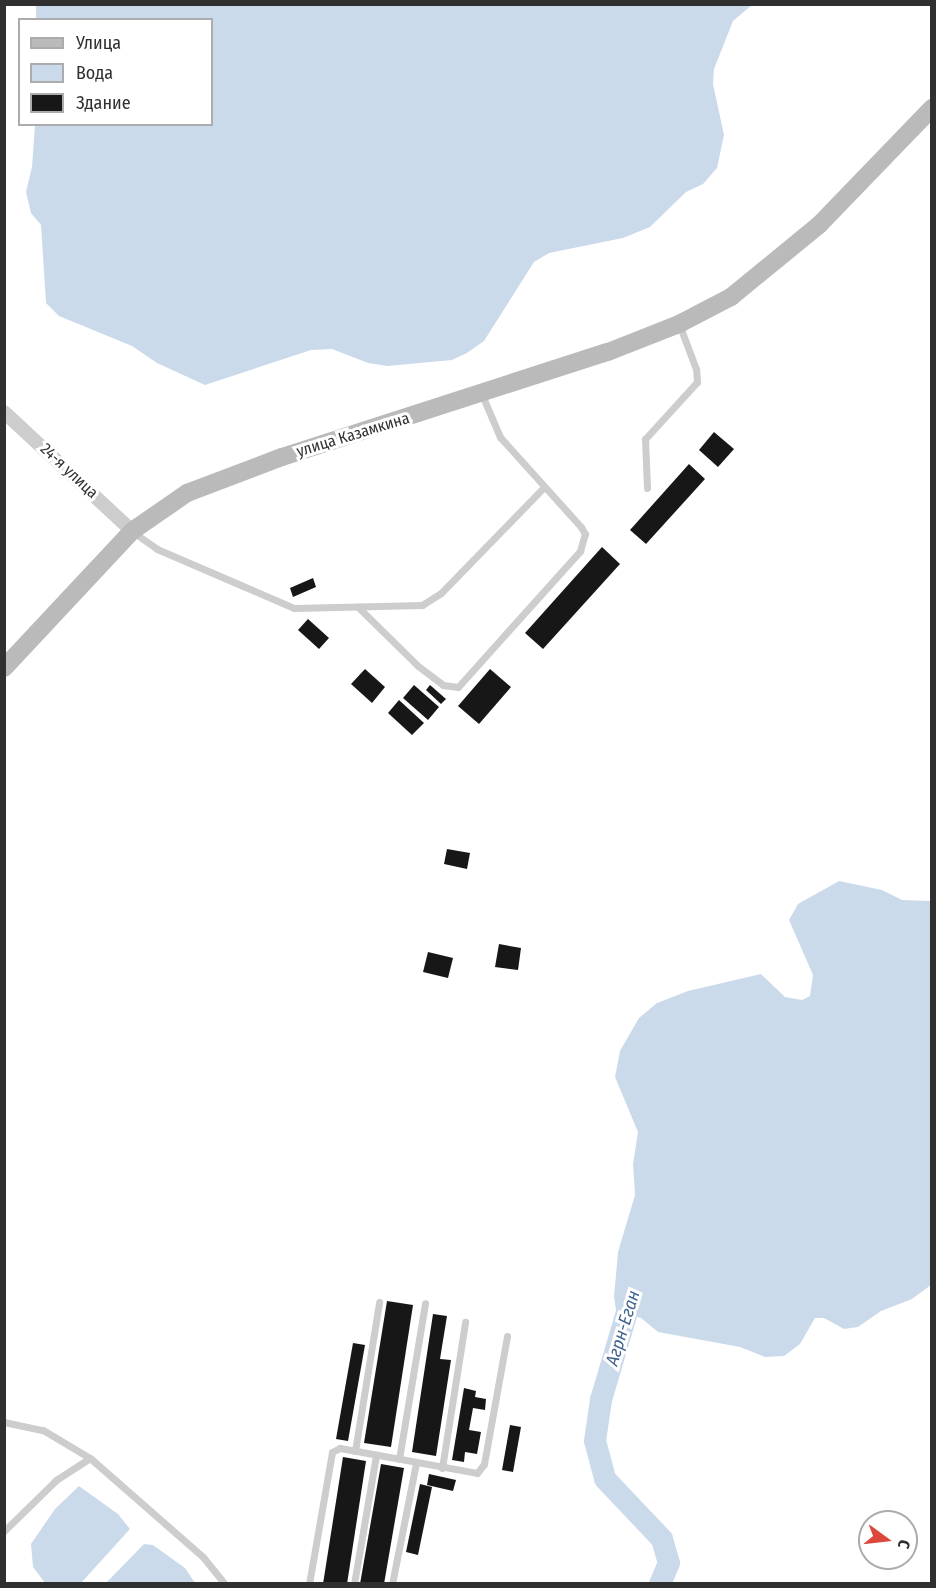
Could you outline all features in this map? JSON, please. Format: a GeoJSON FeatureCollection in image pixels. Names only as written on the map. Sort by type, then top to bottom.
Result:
{"type":"FeatureCollection","features":[{"type":"Feature","properties":{"kind":"main road","name":"улица Казамкина"},"geometry":{"type":"LineString","coordinates":[[4,668],[132,531],[167,504],[212,482],[482,395],[679,324],[754,281],[819,225],[932,108]]}},
{"type":"Feature","properties":{"kind":"street","name":"24-я улица"},"geometry":{"type":"LineString","coordinates":[[4,412],[132,531]]}},
{"type":"Feature","properties":{"kind":"lane"},"geometry":{"type":"LineString","coordinates":[[646,488],[645,439],[697,382],[696,369],[679,324]]}},
{"type":"Feature","properties":{"kind":"lane"},"geometry":{"type":"LineString","coordinates":[[358,608],[438,681],[450,687],[464,684],[585,543],[581,527],[500,437],[482,395]]}},
{"type":"Feature","properties":{"kind":"lane"},"geometry":{"type":"LineString","coordinates":[[132,531],[157,549],[286,606],[358,608],[411,606],[431,601],[544,488]]}},
{"type":"Feature","properties":{"kind":"lane"},"geometry":{"type":"LineString","coordinates":[[355,1451],[380,1302]]}},
{"type":"Feature","properties":{"kind":"lane"},"geometry":{"type":"LineString","coordinates":[[399,1460],[425,1303]]}},
{"type":"Feature","properties":{"kind":"lane"},"geometry":{"type":"LineString","coordinates":[[442,1468],[465,1322]]}},
{"type":"Feature","properties":{"kind":"lane"},"geometry":{"type":"LineString","coordinates":[[309,1584],[330,1458],[340,1448],[471,1474],[484,1464],[507,1336]]}},
{"type":"Feature","properties":{"kind":"lane"},"geometry":{"type":"LineString","coordinates":[[4,1422],[43,1430],[90,1458],[203,1557],[225,1584]]}},
{"type":"Feature","properties":{"kind":"lane"},"geometry":{"type":"LineString","coordinates":[[354,1584],[376,1455]]}},
{"type":"Feature","properties":{"kind":"lane"},"geometry":{"type":"LineString","coordinates":[[4,1531],[56,1480],[90,1458]]}},
{"type":"Feature","properties":{"kind":"lane"},"geometry":{"type":"LineString","coordinates":[[392,1584],[416,1463]]}},
{"type":"Feature","properties":{"kind":"water"},"geometry":{"type":"Polygon","coordinates":[[[36,4],[752,5],[733,21],[714,69],[713,84],[724,135],[717,168],[703,184],[686,192],[650,227],[623,238],[549,253],[534,262],[484,341],[452,360],[388,366],[368,363],[332,349],[311,350],[205,385],[157,363],[132,346],[59,316],[46,303],[41,225],[31,213],[26,192],[32,167],[35,126],[213,126],[213,18],[36,18],[36,4]]]}},
{"type":"Feature","properties":{"kind":"water"},"geometry":{"type":"Polygon","coordinates":[[[839,881],[882,890],[902,900],[931,901],[931,1285],[912,1299],[881,1311],[858,1327],[844,1329],[824,1318],[815,1318],[800,1344],[784,1356],[765,1357],[740,1347],[658,1332],[641,1318],[616,1310],[614,1297],[618,1252],[635,1195],[633,1164],[638,1132],[615,1077],[620,1051],[639,1018],[657,1003],[688,991],[761,974],[785,997],[802,1000],[810,996],[813,975],[789,920],[798,904],[839,881]]]}},
{"type":"Feature","properties":{"kind":"water"},"geometry":{"type":"Polygon","coordinates":[[[79,1486],[118,1514],[130,1529],[81,1583],[45,1583],[33,1567],[31,1544],[55,1509],[79,1486]]]}},
{"type":"Feature","properties":{"kind":"water"},"geometry":{"type":"Polygon","coordinates":[[[144,1544],[153,1545],[185,1568],[195,1583],[106,1583],[144,1544]]]}},
{"type":"Feature","properties":{"kind":"building"},"geometry":{"type":"Polygon","coordinates":[[[714,432],[734,449],[718,467],[699,450],[714,432]]]}},
{"type":"Feature","properties":{"kind":"building"},"geometry":{"type":"Polygon","coordinates":[[[689,464],[705,479],[646,544],[630,530],[689,464]]]}},
{"type":"Feature","properties":{"kind":"building"},"geometry":{"type":"Polygon","coordinates":[[[602,547],[620,564],[543,649],[525,633],[602,547]]]}},
{"type":"Feature","properties":{"kind":"building"},"geometry":{"type":"Polygon","coordinates":[[[313,578],[316,587],[293,597],[290,588],[313,578]]]}},
{"type":"Feature","properties":{"kind":"building"},"geometry":{"type":"Polygon","coordinates":[[[308,619],[329,638],[319,649],[298,630],[308,619]]]}},
{"type":"Feature","properties":{"kind":"building"},"geometry":{"type":"Polygon","coordinates":[[[365,669],[385,687],[372,703],[351,684],[365,669]]]}},
{"type":"Feature","properties":{"kind":"building"},"geometry":{"type":"Polygon","coordinates":[[[490,669],[511,687],[479,724],[458,706],[490,669]]]}},
{"type":"Feature","properties":{"kind":"building"},"geometry":{"type":"Polygon","coordinates":[[[414,685],[439,707],[428,720],[403,698],[414,685]]]}},
{"type":"Feature","properties":{"kind":"building"},"geometry":{"type":"Polygon","coordinates":[[[430,685],[446,699],[441,704],[426,690],[430,685]]]}},
{"type":"Feature","properties":{"kind":"building"},"geometry":{"type":"Polygon","coordinates":[[[399,700],[424,723],[412,735],[388,713],[399,700]]]}},
{"type":"Feature","properties":{"kind":"building"},"geometry":{"type":"Polygon","coordinates":[[[447,849],[470,853],[467,869],[444,864],[447,849]]]}},
{"type":"Feature","properties":{"kind":"building"},"geometry":{"type":"Polygon","coordinates":[[[499,944],[521,948],[518,970],[495,967],[499,944]]]}},
{"type":"Feature","properties":{"kind":"building"},"geometry":{"type":"Polygon","coordinates":[[[428,952],[453,958],[448,978],[423,972],[428,952]]]}},
{"type":"Feature","properties":{"kind":"building"},"geometry":{"type":"Polygon","coordinates":[[[387,1301],[413,1305],[391,1447],[364,1443],[387,1301]]]}},
{"type":"Feature","properties":{"kind":"building"},"geometry":{"type":"Polygon","coordinates":[[[433,1314],[447,1316],[440,1359],[451,1360],[436,1456],[412,1452],[433,1314]]]}},
{"type":"Feature","properties":{"kind":"building"},"geometry":{"type":"Polygon","coordinates":[[[353,1343],[365,1345],[348,1441],[336,1439],[353,1343]]]}},
{"type":"Feature","properties":{"kind":"building"},"geometry":{"type":"Polygon","coordinates":[[[464,1388],[476,1391],[475,1397],[486,1399],[485,1410],[473,1408],[469,1430],[481,1432],[477,1454],[465,1452],[464,1462],[452,1460],[464,1388]]]}},
{"type":"Feature","properties":{"kind":"building"},"geometry":{"type":"Polygon","coordinates":[[[510,1425],[521,1427],[513,1472],[502,1470],[510,1425]]]}},
{"type":"Feature","properties":{"kind":"building"},"geometry":{"type":"Polygon","coordinates":[[[343,1457],[366,1461],[347,1584],[323,1584],[343,1457]]]}},
{"type":"Feature","properties":{"kind":"building"},"geometry":{"type":"Polygon","coordinates":[[[381,1464],[404,1468],[384,1584],[360,1584],[381,1464]]]}},
{"type":"Feature","properties":{"kind":"building"},"geometry":{"type":"Polygon","coordinates":[[[429,1474],[456,1480],[453,1491],[427,1485],[429,1474]]]}},
{"type":"Feature","properties":{"kind":"building"},"geometry":{"type":"Polygon","coordinates":[[[420,1484],[432,1487],[418,1555],[406,1552],[420,1484]]]}},
{"type":"Feature","properties":{"kind":"waterway","name":"Агрн-Еган"},"geometry":{"type":"LineString","coordinates":[[635,1285],[601,1400],[595,1441],[605,1479],[662,1539],[669,1563],[660,1584]]}}]}
